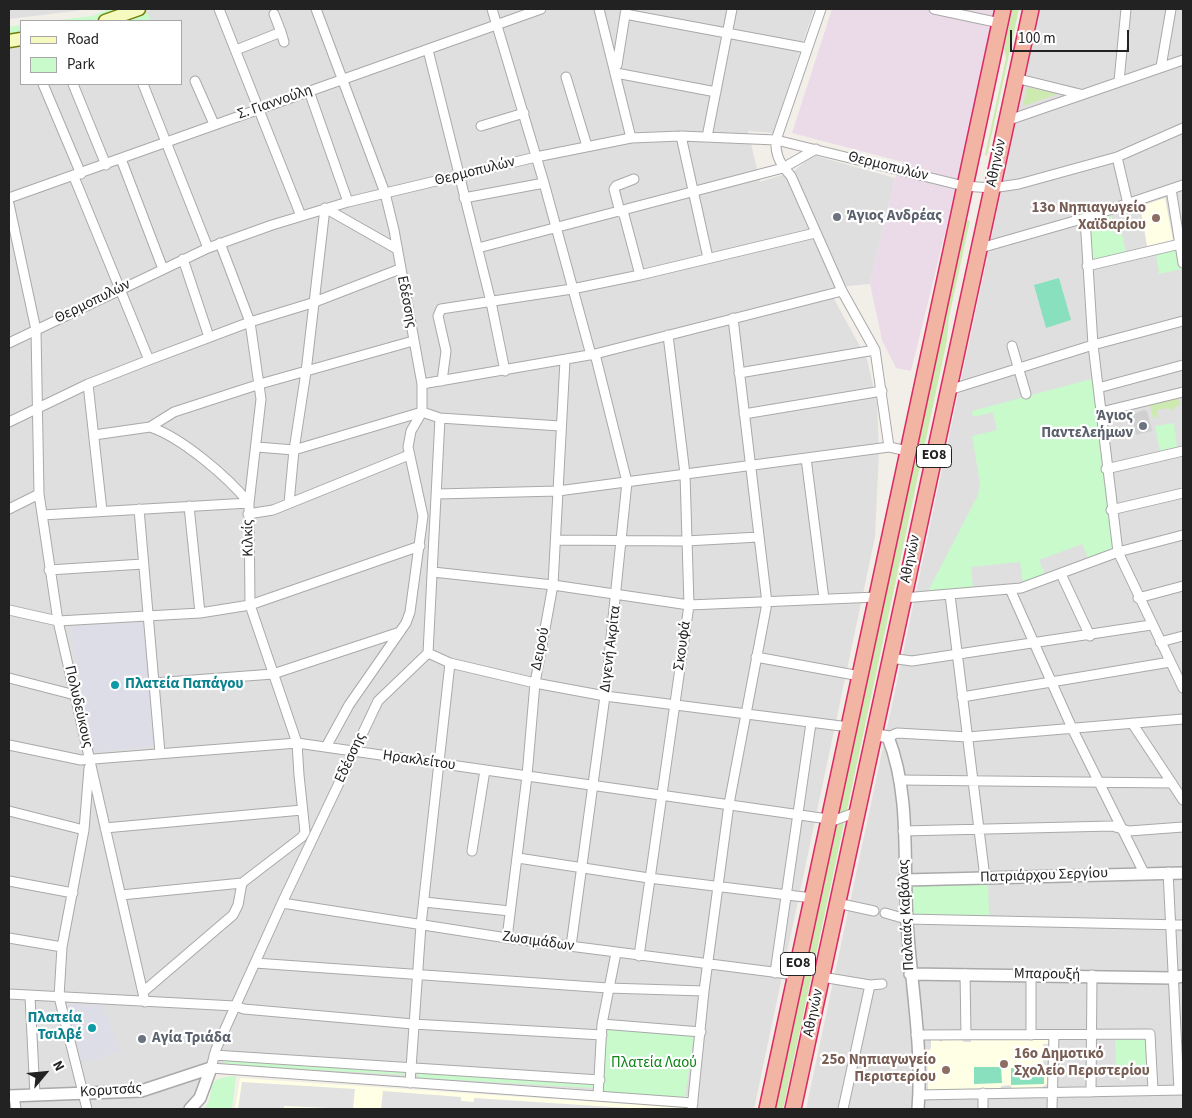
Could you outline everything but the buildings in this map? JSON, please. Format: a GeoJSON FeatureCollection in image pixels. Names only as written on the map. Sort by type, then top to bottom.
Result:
{"type":"FeatureCollection","features":[{"type":"Feature","properties":{"kind":"highway","name":"Αθηνών"},"geometry":{"type":"LineString","coordinates":[[793,1109],[857,812],[881,736],[890,658],[949,390],[977,249],[1031,9]]}},
{"type":"Feature","properties":{"kind":"highway","name":"Αθηνών"},"geometry":{"type":"LineString","coordinates":[[767,1109],[1002,16]]}},
{"type":"Feature","properties":{"kind":"main road"},"geometry":{"type":"LineString","coordinates":[[112,20],[139,9]]}},
{"type":"Feature","properties":{"kind":"street"},"geometry":{"type":"LineString","coordinates":[[219,9],[257,110],[301,216]]}},
{"type":"Feature","properties":{"kind":"street","name":"Εδέσσης"},"geometry":{"type":"LineString","coordinates":[[316,9],[385,193],[422,384],[422,412],[411,431],[409,454],[422,506],[420,546],[410,612],[400,632],[349,705],[326,747]]}},
{"type":"Feature","properties":{"kind":"street","name":"Διγενή Ακρίτα"},"geometry":{"type":"LineString","coordinates":[[492,9],[524,113],[572,288],[593,354],[627,482],[617,595],[605,696],[571,946]]}},
{"type":"Feature","properties":{"kind":"street","name":"Σ. Γιαννούλη"},"geometry":{"type":"LineString","coordinates":[[9,198],[541,9]]}},
{"type":"Feature","properties":{"kind":"street"},"geometry":{"type":"LineString","coordinates":[[599,9],[632,138]]}},
{"type":"Feature","properties":{"kind":"street"},"geometry":{"type":"LineString","coordinates":[[707,137],[732,9]]}},
{"type":"Feature","properties":{"kind":"street"},"geometry":{"type":"LineString","coordinates":[[821,9],[776,140],[777,154],[783,168],[791,176],[842,291],[875,350],[889,447]]}},
{"type":"Feature","properties":{"kind":"street"},"geometry":{"type":"LineString","coordinates":[[938,9],[1002,16]]}},
{"type":"Feature","properties":{"kind":"street"},"geometry":{"type":"LineString","coordinates":[[1119,81],[1126,9]]}},
{"type":"Feature","properties":{"kind":"street"},"geometry":{"type":"LineString","coordinates":[[1161,67],[1171,9]]}},
{"type":"Feature","properties":{"kind":"street"},"geometry":{"type":"LineString","coordinates":[[616,73],[625,11],[808,48]]}},
{"type":"Feature","properties":{"kind":"street"},"geometry":{"type":"LineString","coordinates":[[274,14],[284,42]]}},
{"type":"Feature","properties":{"kind":"street"},"geometry":{"type":"LineString","coordinates":[[236,50],[281,32]]}},
{"type":"Feature","properties":{"kind":"street"},"geometry":{"type":"LineString","coordinates":[[428,50],[458,177],[491,302],[504,370]]}},
{"type":"Feature","properties":{"kind":"street"},"geometry":{"type":"LineString","coordinates":[[1006,121],[1183,60]]}},
{"type":"Feature","properties":{"kind":"street"},"geometry":{"type":"LineString","coordinates":[[616,73],[716,92]]}},
{"type":"Feature","properties":{"kind":"street"},"geometry":{"type":"LineString","coordinates":[[566,77],[587,146]]}},
{"type":"Feature","properties":{"kind":"street"},"geometry":{"type":"LineString","coordinates":[[1015,78],[1080,94]]}},
{"type":"Feature","properties":{"kind":"street"},"geometry":{"type":"LineString","coordinates":[[195,82],[214,124]]}},
{"type":"Feature","properties":{"kind":"street"},"geometry":{"type":"LineString","coordinates":[[43,85],[149,360]]}},
{"type":"Feature","properties":{"kind":"street"},"geometry":{"type":"LineString","coordinates":[[73,85],[106,165]]}},
{"type":"Feature","properties":{"kind":"street"},"geometry":{"type":"LineString","coordinates":[[143,85],[208,248]]}},
{"type":"Feature","properties":{"kind":"street"},"geometry":{"type":"LineString","coordinates":[[309,92],[348,202]]}},
{"type":"Feature","properties":{"kind":"street"},"geometry":{"type":"LineString","coordinates":[[481,126],[524,113]]}},
{"type":"Feature","properties":{"kind":"street","name":"Θερμοπυλών"},"geometry":{"type":"LineString","coordinates":[[9,343],[220,243],[324,208],[587,146],[632,138],[681,136],[776,140],[964,186],[992,188],[1019,184],[1117,158],[1183,128]]}},
{"type":"Feature","properties":{"kind":"street"},"geometry":{"type":"LineString","coordinates":[[681,136],[708,258]]}},
{"type":"Feature","properties":{"kind":"street"},"geometry":{"type":"LineString","coordinates":[[478,248],[783,168],[816,149]]}},
{"type":"Feature","properties":{"kind":"street"},"geometry":{"type":"LineString","coordinates":[[1117,158],[1128,204]]}},
{"type":"Feature","properties":{"kind":"street"},"geometry":{"type":"LineString","coordinates":[[122,159],[163,269]]}},
{"type":"Feature","properties":{"kind":"street"},"geometry":{"type":"LineString","coordinates":[[634,179],[616,186],[614,189],[640,275]]}},
{"type":"Feature","properties":{"kind":"street"},"geometry":{"type":"LineString","coordinates":[[464,198],[544,184]]}},
{"type":"Feature","properties":{"kind":"street"},"geometry":{"type":"LineString","coordinates":[[977,249],[1085,218],[1183,185]]}},
{"type":"Feature","properties":{"kind":"street"},"geometry":{"type":"LineString","coordinates":[[1171,189],[1180,228],[1183,263]]}},
{"type":"Feature","properties":{"kind":"street","name":"Πολυδεύκους"},"geometry":{"type":"LineString","coordinates":[[9,204],[36,330],[39,494],[49,570],[58,621],[146,1002]]}},
{"type":"Feature","properties":{"kind":"street"},"geometry":{"type":"LineString","coordinates":[[289,503],[324,208],[397,249]]}},
{"type":"Feature","properties":{"kind":"street"},"geometry":{"type":"LineString","coordinates":[[1085,218],[1093,345],[1106,469],[1118,552],[1138,598],[1183,686]]}},
{"type":"Feature","properties":{"kind":"street"},"geometry":{"type":"LineString","coordinates":[[442,381],[446,351],[438,316],[441,309],[491,302],[640,275],[815,233]]}},
{"type":"Feature","properties":{"kind":"street","name":"Κιλκίς"},"geometry":{"type":"LineString","coordinates":[[220,243],[250,322],[260,384],[261,400],[257,447],[248,514],[250,605],[298,744],[302,810],[306,832]]}},
{"type":"Feature","properties":{"kind":"street"},"geometry":{"type":"LineString","coordinates":[[1087,266],[1180,244]]}},
{"type":"Feature","properties":{"kind":"street"},"geometry":{"type":"LineString","coordinates":[[183,259],[210,337]]}},
{"type":"Feature","properties":{"kind":"street"},"geometry":{"type":"LineString","coordinates":[[9,422],[88,384],[149,360],[250,322],[312,303],[400,269]]}},
{"type":"Feature","properties":{"kind":"street"},"geometry":{"type":"LineString","coordinates":[[422,384],[593,354],[842,291]]}},
{"type":"Feature","properties":{"kind":"street"},"geometry":{"type":"LineString","coordinates":[[211,1068],[410,1084],[598,1096],[692,1106],[704,991],[729,804],[766,603],[733,318]]}},
{"type":"Feature","properties":{"kind":"street"},"geometry":{"type":"LineString","coordinates":[[949,390],[1093,345],[1183,321]]}},
{"type":"Feature","properties":{"kind":"street","name":"Σκουφά"},"geometry":{"type":"LineString","coordinates":[[639,956],[689,605],[685,474],[668,335]]}},
{"type":"Feature","properties":{"kind":"street"},"geometry":{"type":"LineString","coordinates":[[150,427],[174,412],[260,384],[413,341]]}},
{"type":"Feature","properties":{"kind":"street"},"geometry":{"type":"LineString","coordinates":[[1012,346],[1026,394]]}},
{"type":"Feature","properties":{"kind":"street"},"geometry":{"type":"LineString","coordinates":[[740,373],[875,350]]}},
{"type":"Feature","properties":{"kind":"street","name":"Δειρού"},"geometry":{"type":"LineString","coordinates":[[507,938],[527,776],[534,683],[553,585],[565,360]]}},
{"type":"Feature","properties":{"kind":"street"},"geometry":{"type":"LineString","coordinates":[[1098,388],[1183,365]]}},
{"type":"Feature","properties":{"kind":"street"},"geometry":{"type":"LineString","coordinates":[[88,384],[102,512]]}},
{"type":"Feature","properties":{"kind":"street"},"geometry":{"type":"LineString","coordinates":[[744,414],[882,391]]}},
{"type":"Feature","properties":{"kind":"street"},"geometry":{"type":"LineString","coordinates":[[1101,412],[1183,392]]}},
{"type":"Feature","properties":{"kind":"street"},"geometry":{"type":"LineString","coordinates":[[257,447],[294,450],[422,412],[440,418],[560,426]]}},
{"type":"Feature","properties":{"kind":"street"},"geometry":{"type":"LineString","coordinates":[[440,418],[428,653],[450,664],[534,683],[605,696],[675,703],[745,715],[849,727]]}},
{"type":"Feature","properties":{"kind":"street"},"geometry":{"type":"LineString","coordinates":[[94,435],[150,427],[165,431],[232,485],[249,503]]}},
{"type":"Feature","properties":{"kind":"street"},"geometry":{"type":"LineString","coordinates":[[437,494],[558,491],[889,447],[908,451]]}},
{"type":"Feature","properties":{"kind":"street"},"geometry":{"type":"LineString","coordinates":[[1106,469],[1183,451]]}},
{"type":"Feature","properties":{"kind":"street"},"geometry":{"type":"LineString","coordinates":[[248,514],[273,510],[409,454]]}},
{"type":"Feature","properties":{"kind":"street"},"geometry":{"type":"LineString","coordinates":[[806,458],[824,599]]}},
{"type":"Feature","properties":{"kind":"street"},"geometry":{"type":"LineString","coordinates":[[1111,510],[1183,493]]}},
{"type":"Feature","properties":{"kind":"street"},"geometry":{"type":"LineString","coordinates":[[9,509],[39,494]]}},
{"type":"Feature","properties":{"kind":"street"},"geometry":{"type":"LineString","coordinates":[[42,515],[249,503]]}},
{"type":"Feature","properties":{"kind":"street"},"geometry":{"type":"LineString","coordinates":[[189,506],[200,613]]}},
{"type":"Feature","properties":{"kind":"street"},"geometry":{"type":"LineString","coordinates":[[139,509],[160,753]]}},
{"type":"Feature","properties":{"kind":"street"},"geometry":{"type":"LineString","coordinates":[[903,598],[1021,588],[1118,552],[1183,535]]}},
{"type":"Feature","properties":{"kind":"street"},"geometry":{"type":"LineString","coordinates":[[556,540],[686,541],[759,537]]}},
{"type":"Feature","properties":{"kind":"street"},"geometry":{"type":"LineString","coordinates":[[9,610],[58,621],[200,613],[250,605],[420,546]]}},
{"type":"Feature","properties":{"kind":"street"},"geometry":{"type":"LineString","coordinates":[[49,570],[143,564]]}},
{"type":"Feature","properties":{"kind":"street"},"geometry":{"type":"LineString","coordinates":[[433,572],[553,585],[689,605],[766,603],[877,596]]}},
{"type":"Feature","properties":{"kind":"street"},"geometry":{"type":"LineString","coordinates":[[1061,574],[1090,636]]}},
{"type":"Feature","properties":{"kind":"street"},"geometry":{"type":"LineString","coordinates":[[1138,598],[1183,586]]}},
{"type":"Feature","properties":{"kind":"street"},"geometry":{"type":"LineString","coordinates":[[1010,590],[1072,728],[1144,873]]}},
{"type":"Feature","properties":{"kind":"street"},"geometry":{"type":"LineString","coordinates":[[950,595],[986,878]]}},
{"type":"Feature","properties":{"kind":"street"},"geometry":{"type":"LineString","coordinates":[[890,658],[912,661],[1090,636],[1152,625]]}},
{"type":"Feature","properties":{"kind":"street"},"geometry":{"type":"LineString","coordinates":[[154,683],[273,674],[400,632]]}},
{"type":"Feature","properties":{"kind":"street"},"geometry":{"type":"LineString","coordinates":[[1160,642],[1183,636]]}},
{"type":"Feature","properties":{"kind":"street","name":"Εδέσσης"},"geometry":{"type":"LineString","coordinates":[[190,1109],[200,1098],[214,1055],[235,1006],[378,701],[428,653]]}},
{"type":"Feature","properties":{"kind":"street"},"geometry":{"type":"LineString","coordinates":[[756,657],[860,676]]}},
{"type":"Feature","properties":{"kind":"street"},"geometry":{"type":"LineString","coordinates":[[962,697],[1170,662]]}},
{"type":"Feature","properties":{"kind":"street"},"geometry":{"type":"LineString","coordinates":[[410,1084],[421,925],[450,664]]}},
{"type":"Feature","properties":{"kind":"street"},"geometry":{"type":"LineString","coordinates":[[9,678],[75,695]]}},
{"type":"Feature","properties":{"kind":"street"},"geometry":{"type":"LineString","coordinates":[[881,736],[897,733],[968,737],[1183,719]]}},
{"type":"Feature","properties":{"kind":"street"},"geometry":{"type":"LineString","coordinates":[[775,973],[811,723]]}},
{"type":"Feature","properties":{"kind":"street"},"geometry":{"type":"LineString","coordinates":[[1132,723],[1183,800]]}},
{"type":"Feature","properties":{"kind":"street","name":"Παλαιάς Καβάλας"},"geometry":{"type":"LineString","coordinates":[[881,736],[895,755],[899,780],[906,880],[906,919],[916,1035],[918,1109]]}},
{"type":"Feature","properties":{"kind":"street","name":"Ηρακλείτου"},"geometry":{"type":"LineString","coordinates":[[9,745],[81,760],[298,744],[829,819]]}},
{"type":"Feature","properties":{"kind":"street"},"geometry":{"type":"LineString","coordinates":[[87,1109],[59,997],[62,947],[84,830],[90,759]]}},
{"type":"Feature","properties":{"kind":"street"},"geometry":{"type":"LineString","coordinates":[[472,851],[485,770]]}},
{"type":"Feature","properties":{"kind":"street"},"geometry":{"type":"LineString","coordinates":[[899,780],[1100,784],[1172,783]]}},
{"type":"Feature","properties":{"kind":"street"},"geometry":{"type":"LineString","coordinates":[[106,828],[302,810]]}},
{"type":"Feature","properties":{"kind":"street"},"geometry":{"type":"LineString","coordinates":[[9,811],[84,830]]}},
{"type":"Feature","properties":{"kind":"street"},"geometry":{"type":"LineString","coordinates":[[829,819],[841,819],[857,812]]}},
{"type":"Feature","properties":{"kind":"street"},"geometry":{"type":"LineString","coordinates":[[903,831],[1112,826],[1129,831],[1183,826]]}},
{"type":"Feature","properties":{"kind":"street"},"geometry":{"type":"LineString","coordinates":[[121,895],[242,883],[306,832],[312,840]]}},
{"type":"Feature","properties":{"kind":"street"},"geometry":{"type":"LineString","coordinates":[[518,858],[581,869],[812,898]]}},
{"type":"Feature","properties":{"kind":"street"},"geometry":{"type":"LineString","coordinates":[[919,1095],[1181,1090],[1178,977],[1170,925],[1168,872]]}},
{"type":"Feature","properties":{"kind":"street","name":"Πατριάρχου Σεργίου"},"geometry":{"type":"LineString","coordinates":[[906,880],[1183,873]]}},
{"type":"Feature","properties":{"kind":"street"},"geometry":{"type":"LineString","coordinates":[[9,882],[73,893]]}},
{"type":"Feature","properties":{"kind":"street"},"geometry":{"type":"LineString","coordinates":[[143,992],[233,915],[238,905],[242,883]]}},
{"type":"Feature","properties":{"kind":"street"},"geometry":{"type":"LineString","coordinates":[[424,902],[510,911]]}},
{"type":"Feature","properties":{"kind":"street","name":"Ζωσιμάδων"},"geometry":{"type":"LineString","coordinates":[[282,903],[507,938],[796,975]]}},
{"type":"Feature","properties":{"kind":"street"},"geometry":{"type":"LineString","coordinates":[[837,903],[874,911]]}},
{"type":"Feature","properties":{"kind":"street"},"geometry":{"type":"LineString","coordinates":[[885,913],[906,919],[1183,925]]}},
{"type":"Feature","properties":{"kind":"street"},"geometry":{"type":"LineString","coordinates":[[9,938],[62,947]]}},
{"type":"Feature","properties":{"kind":"street"},"geometry":{"type":"LineString","coordinates":[[598,1096],[602,1024],[616,952]]}},
{"type":"Feature","properties":{"kind":"street"},"geometry":{"type":"LineString","coordinates":[[255,963],[608,988],[704,991]]}},
{"type":"Feature","properties":{"kind":"street","name":"Μπαρουξή"},"geometry":{"type":"LineString","coordinates":[[910,974],[1178,977]]}},
{"type":"Feature","properties":{"kind":"street"},"geometry":{"type":"LineString","coordinates":[[965,974],[966,1035]]}},
{"type":"Feature","properties":{"kind":"street"},"geometry":{"type":"LineString","coordinates":[[1031,975],[1031,1035]]}},
{"type":"Feature","properties":{"kind":"street"},"geometry":{"type":"LineString","coordinates":[[1091,1092],[1092,976]]}},
{"type":"Feature","properties":{"kind":"street"},"geometry":{"type":"LineString","coordinates":[[822,977],[870,985],[882,984]]}},
{"type":"Feature","properties":{"kind":"street"},"geometry":{"type":"LineString","coordinates":[[843,1109],[870,985]]}},
{"type":"Feature","properties":{"kind":"street"},"geometry":{"type":"LineString","coordinates":[[9,994],[235,1006],[244,1009],[413,1024],[602,1035]]}},
{"type":"Feature","properties":{"kind":"street"},"geometry":{"type":"LineString","coordinates":[[30,996],[34,1095]]}},
{"type":"Feature","properties":{"kind":"street"},"geometry":{"type":"LineString","coordinates":[[602,1024],[701,1032]]}},
{"type":"Feature","properties":{"kind":"street"},"geometry":{"type":"LineString","coordinates":[[916,1035],[1150,1034],[1153,1090]]}},
{"type":"Feature","properties":{"kind":"street"},"geometry":{"type":"LineString","coordinates":[[1052,1109],[1054,1035]]}},
{"type":"Feature","properties":{"kind":"street"},"geometry":{"type":"LineString","coordinates":[[214,1055],[600,1080]]}},
{"type":"Feature","properties":{"kind":"street","name":"Κορυτσάς"},"geometry":{"type":"LineString","coordinates":[[11,1096],[141,1091],[211,1068]]}},
{"type":"Feature","properties":{"kind":"street"},"geometry":{"type":"LineString","coordinates":[[983,1109],[984,1094]]}},
{"type":"Feature","properties":{"kind":"street"},"geometry":{"type":"LineString","coordinates":[[11,1096],[16,1109]]}},
{"type":"Feature","properties":{"kind":"shaded area"},"geometry":{"type":"Polygon","coordinates":[[[9,9],[91,9],[9,19],[9,9]]]}},
{"type":"Feature","properties":{"kind":"shaded area"},"geometry":{"type":"Polygon","coordinates":[[[154,9],[814,9],[773,133],[748,131],[760,182],[794,171],[813,155],[895,178],[870,284],[828,288],[867,359],[877,403],[879,452],[875,537],[754,1109],[697,1109],[698,1097],[217,1065],[191,1104],[184,1109],[9,1109],[9,48],[20,45],[20,85],[182,85],[182,20],[122,20],[154,9]]]}},
{"type":"Feature","properties":{"kind":"shaded area"},"geometry":{"type":"Polygon","coordinates":[[[832,9],[995,9],[959,176],[911,371],[896,368],[882,340],[870,284],[895,178],[903,162],[792,133],[832,9]]]}},
{"type":"Feature","properties":{"kind":"shaded area"},"geometry":{"type":"Polygon","coordinates":[[[1040,9],[1183,9],[1183,1109],[806,1109],[1040,9]]]}},
{"type":"Feature","properties":{"kind":"shaded area","name":"13ο Νηπιαγωγείο Χαϊδαρίου"},"geometry":{"type":"Polygon","coordinates":[[[1165,198],[1173,240],[1147,246],[1140,206],[1165,198]]]}},
{"type":"Feature","properties":{"kind":"shaded area","name":"Άγιος Παντελεήμων"},"geometry":{"type":"Polygon","coordinates":[[[1143,410],[1147,411],[1152,431],[1136,435],[1132,415],[1143,410]]]}},
{"type":"Feature","properties":{"kind":"shaded area","name":"Πλατεία Παπάγου"},"geometry":{"type":"Polygon","coordinates":[[[143,622],[155,745],[94,753],[70,626],[143,622]]]}},
{"type":"Feature","properties":{"kind":"shaded area","name":"Πλατεία Τσιλβέ"},"geometry":{"type":"Polygon","coordinates":[[[67,1004],[102,1005],[121,1051],[81,1063],[67,1004]]]}},
{"type":"Feature","properties":{"kind":"shaded area","name":"16ο Δημοτικό Σχολείο Περιστερίου"},"geometry":{"type":"Polygon","coordinates":[[[938,1039],[941,1042],[944,1039],[961,1039],[964,1042],[971,1042],[971,1039],[1048,1039],[1048,1044],[1043,1044],[1043,1063],[1047,1067],[1047,1084],[1040,1088],[1012,1088],[1010,1085],[1000,1088],[928,1090],[927,1053],[931,1048],[931,1040],[938,1039]]]}},
{"type":"Feature","properties":{"kind":"shaded area"},"geometry":{"type":"Polygon","coordinates":[[[240,1078],[686,1108],[235,1109],[240,1078]]]}},
{"type":"Feature","properties":{"kind":"shaded area"},"geometry":{"type":"Polygon","coordinates":[[[242,1082],[355,1089],[353,1109],[284,1106],[284,1109],[238,1109],[242,1082]]]}},
{"type":"Feature","properties":{"kind":"shaded area"},"geometry":{"type":"Polygon","coordinates":[[[383,1091],[461,1097],[461,1101],[474,1102],[474,1098],[643,1109],[381,1109],[383,1091]]]}},
{"type":"Feature","properties":{"kind":"green space"},"geometry":{"type":"Polygon","coordinates":[[[109,9],[127,9],[95,20],[59,20],[93,16],[109,9]]]}},
{"type":"Feature","properties":{"kind":"green space"},"geometry":{"type":"Polygon","coordinates":[[[1012,9],[1019,9],[987,156],[985,155],[1006,58],[1004,49],[1012,9]]]}},
{"type":"Feature","properties":{"kind":"green space"},"geometry":{"type":"Polygon","coordinates":[[[148,13],[151,20],[130,20],[148,13]]]}},
{"type":"Feature","properties":{"kind":"green space"},"geometry":{"type":"Polygon","coordinates":[[[20,25],[20,34],[9,36],[9,27],[20,25]]]}},
{"type":"Feature","properties":{"kind":"green space"},"geometry":{"type":"Polygon","coordinates":[[[1027,87],[1058,94],[1023,106],[1027,87]]]}},
{"type":"Feature","properties":{"kind":"green space"},"geometry":{"type":"Polygon","coordinates":[[[1111,215],[1115,235],[1122,234],[1126,253],[1091,260],[1088,223],[1111,215]]]}},
{"type":"Feature","properties":{"kind":"green space"},"geometry":{"type":"Polygon","coordinates":[[[966,220],[970,221],[949,317],[947,340],[847,810],[839,814],[966,220]]]}},
{"type":"Feature","properties":{"kind":"green space"},"geometry":{"type":"Polygon","coordinates":[[[1176,248],[1182,269],[1159,274],[1156,254],[1176,248]]]}},
{"type":"Feature","properties":{"kind":"green space"},"geometry":{"type":"Polygon","coordinates":[[[1059,278],[1071,320],[1046,328],[1034,285],[1059,278]]]}},
{"type":"Feature","properties":{"kind":"green space"},"geometry":{"type":"Polygon","coordinates":[[[1095,378],[1116,547],[1088,558],[1082,544],[1039,560],[1045,575],[1023,584],[1020,562],[971,567],[973,587],[927,593],[978,495],[980,483],[972,436],[997,430],[993,412],[973,417],[972,411],[1095,378]]]}},
{"type":"Feature","properties":{"kind":"green space"},"geometry":{"type":"Polygon","coordinates":[[[1178,398],[1180,405],[1176,406],[1172,411],[1168,408],[1158,410],[1158,417],[1153,418],[1150,405],[1178,398]]]}},
{"type":"Feature","properties":{"kind":"green space"},"geometry":{"type":"Polygon","coordinates":[[[1174,423],[1177,447],[1160,451],[1155,426],[1174,423]]]}},
{"type":"Feature","properties":{"kind":"green space"},"geometry":{"type":"Polygon","coordinates":[[[845,819],[783,1109],[776,1109],[837,824],[845,819]]]}},
{"type":"Feature","properties":{"kind":"green space"},"geometry":{"type":"Polygon","coordinates":[[[988,881],[989,915],[912,917],[910,885],[988,881]]]}},
{"type":"Feature","properties":{"kind":"green space","name":"Πλατεία Λαού"},"geometry":{"type":"Polygon","coordinates":[[[606,1030],[694,1035],[685,1097],[602,1093],[606,1030]]]}},
{"type":"Feature","properties":{"kind":"green space"},"geometry":{"type":"Polygon","coordinates":[[[1145,1038],[1147,1066],[1116,1068],[1115,1039],[1145,1038]]]}},
{"type":"Feature","properties":{"kind":"green space"},"geometry":{"type":"Polygon","coordinates":[[[221,1059],[405,1070],[407,1075],[227,1065],[221,1059]]]}},
{"type":"Feature","properties":{"kind":"green space"},"geometry":{"type":"Polygon","coordinates":[[[974,1067],[1001,1067],[1002,1083],[974,1084],[974,1067]]]}},
{"type":"Feature","properties":{"kind":"green space"},"geometry":{"type":"Polygon","coordinates":[[[1011,1068],[1044,1068],[1044,1084],[1011,1085],[1011,1068]]]}},
{"type":"Feature","properties":{"kind":"green space"},"geometry":{"type":"Polygon","coordinates":[[[420,1072],[593,1084],[594,1088],[420,1078],[417,1076],[420,1072]]]}},
{"type":"Feature","properties":{"kind":"green space"},"geometry":{"type":"Polygon","coordinates":[[[236,1076],[232,1109],[204,1109],[208,1103],[214,1083],[225,1077],[236,1076]]]}},
{"type":"Feature","properties":{"kind":"place","name":"Άγιος Ανδρέας"},"geometry":{"type":"Point","coordinates":[837,217]}},
{"type":"Feature","properties":{"kind":"place","name":"13ο Νηπιαγωγείο Χαϊδαρίου"},"geometry":{"type":"Point","coordinates":[1156,218]}},
{"type":"Feature","properties":{"kind":"place","name":"Άγιος Παντελεήμων"},"geometry":{"type":"Point","coordinates":[1143,426]}},
{"type":"Feature","properties":{"kind":"place","name":"Πλατεία Παπάγου"},"geometry":{"type":"Point","coordinates":[115,685]}},
{"type":"Feature","properties":{"kind":"place","name":"Πλατεία Τσιλβέ"},"geometry":{"type":"Point","coordinates":[92,1028]}},
{"type":"Feature","properties":{"kind":"place","name":"Αγία Τριάδα"},"geometry":{"type":"Point","coordinates":[142,1039]}},
{"type":"Feature","properties":{"kind":"place","name":"16ο Δημοτικό Σχολείο Περιστερίου"},"geometry":{"type":"Point","coordinates":[1004,1064]}},
{"type":"Feature","properties":{"kind":"place","name":"25ο Νηπιαγωγείο Περιστερίου"},"geometry":{"type":"Point","coordinates":[946,1070]}}]}
